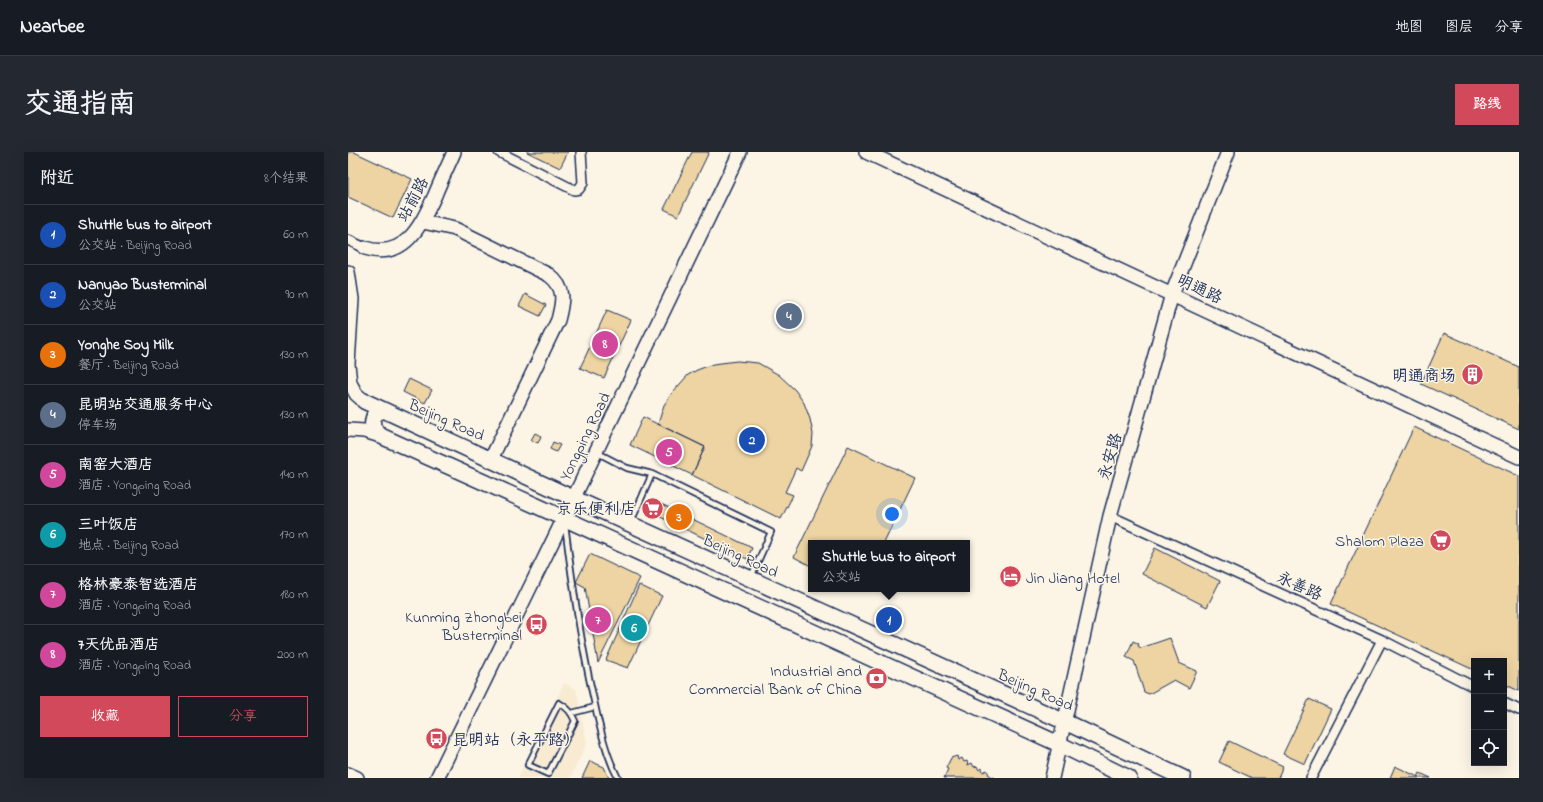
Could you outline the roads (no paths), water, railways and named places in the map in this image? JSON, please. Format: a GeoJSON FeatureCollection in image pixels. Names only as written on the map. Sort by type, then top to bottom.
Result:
{"type":"FeatureCollection","features":[{"type":"Feature","properties":{"kind":"main road","name":"Beijing Road"},"geometry":{"type":"LineString","coordinates":[[364,401],[1065,722],[1183,778]]}},
{"type":"Feature","properties":{"kind":"main road"},"geometry":{"type":"LineString","coordinates":[[383,410],[375,414],[372,424],[373,430],[380,436],[564,518],[1060,745],[1128,778]]}},
{"type":"Feature","properties":{"kind":"street","name":"站前路"},"geometry":{"type":"LineString","coordinates":[[364,248],[373,251],[386,251],[402,244],[415,232],[423,222],[454,152]]}},
{"type":"Feature","properties":{"kind":"street"},"geometry":{"type":"LineString","coordinates":[[500,152],[574,190],[578,189],[583,183],[581,152]]}},
{"type":"Feature","properties":{"kind":"street","name":"Yongping Road"},"geometry":{"type":"LineString","coordinates":[[437,778],[740,152]]}},
{"type":"Feature","properties":{"kind":"street","name":"明通路"},"geometry":{"type":"LineString","coordinates":[[866,152],[1519,456]]}},
{"type":"Feature","properties":{"kind":"street","name":"永安路"},"geometry":{"type":"LineString","coordinates":[[1052,778],[1110,516],[1172,294],[1228,152]]}},
{"type":"Feature","properties":{"kind":"street"},"geometry":{"type":"LineString","coordinates":[[423,222],[455,229],[549,275],[557,281],[562,292],[562,304],[558,320],[491,459]]}},
{"type":"Feature","properties":{"kind":"street"},"geometry":{"type":"LineString","coordinates":[[348,240],[364,248]]}},
{"type":"Feature","properties":{"kind":"street","name":"Beijing Road"},"geometry":{"type":"LineString","coordinates":[[348,272],[352,299],[348,364],[350,383],[356,394],[364,401]]}},
{"type":"Feature","properties":{"kind":"street"},"geometry":{"type":"LineString","coordinates":[[348,430],[364,431],[380,436]]}},
{"type":"Feature","properties":{"kind":"street","name":"永善路"},"geometry":{"type":"LineString","coordinates":[[1110,516],[1382,640],[1471,685]]}},
{"type":"Feature","properties":{"kind":"street"},"geometry":{"type":"LineString","coordinates":[[1311,778],[1382,640]]}},
{"type":"Feature","properties":{"kind":"street"},"geometry":{"type":"LineString","coordinates":[[1507,704],[1519,710]]}},
{"type":"Feature","properties":{"kind":"street"},"geometry":{"type":"LineString","coordinates":[[348,774],[357,778]]}},
{"type":"Feature","properties":{"kind":"lane"},"geometry":{"type":"LineString","coordinates":[[595,452],[628,468],[652,474],[772,532],[750,579]]}},
{"type":"Feature","properties":{"kind":"lane"},"geometry":{"type":"LineString","coordinates":[[630,524],[652,474]]}},
{"type":"Feature","properties":{"kind":"lane"},"geometry":{"type":"LineString","coordinates":[[564,518],[575,603],[585,661],[595,707],[611,764],[618,778]]}},
{"type":"Feature","properties":{"kind":"lane"},"geometry":{"type":"LineString","coordinates":[[559,703],[572,713],[575,721],[548,774],[528,766],[559,703]]}},
{"type":"Feature","properties":{"kind":"lane"},"geometry":{"type":"LineString","coordinates":[[572,713],[595,707]]}},
{"type":"Feature","properties":{"kind":"place","name":"昆明站交通服务中心"},"geometry":{"type":"Point","coordinates":[789,316]}},
{"type":"Feature","properties":{"kind":"place","name":"7天优品酒店"},"geometry":{"type":"Point","coordinates":[605,344]}},
{"type":"Feature","properties":{"kind":"place","name":"明通商场"},"geometry":{"type":"Point","coordinates":[1472,375]}},
{"type":"Feature","properties":{"kind":"place","name":"Nanyao Busterminal"},"geometry":{"type":"Point","coordinates":[752,440]}},
{"type":"Feature","properties":{"kind":"place","name":"南窑大酒店"},"geometry":{"type":"Point","coordinates":[669,452]}},
{"type":"Feature","properties":{"kind":"place","name":"京乐便利店"},"geometry":{"type":"Point","coordinates":[652,508]}},
{"type":"Feature","properties":{"kind":"place","name":"Yonghe Soy Milk"},"geometry":{"type":"Point","coordinates":[679,517]}},
{"type":"Feature","properties":{"kind":"place","name":"Shalom Plaza"},"geometry":{"type":"Point","coordinates":[1440,540]}},
{"type":"Feature","properties":{"kind":"place","name":"Jin Jiang Hotel"},"geometry":{"type":"Point","coordinates":[1011,577]}},
{"type":"Feature","properties":{"kind":"place","name":"格林豪泰智选酒店"},"geometry":{"type":"Point","coordinates":[598,620]}},
{"type":"Feature","properties":{"kind":"place","name":"Shuttle bus to airport"},"geometry":{"type":"Point","coordinates":[889,620]}},
{"type":"Feature","properties":{"kind":"place","name":"Kunming Zhongbei Busterminal"},"geometry":{"type":"Point","coordinates":[537,625]}},
{"type":"Feature","properties":{"kind":"place","name":"三叶饭店"},"geometry":{"type":"Point","coordinates":[634,628]}},
{"type":"Feature","properties":{"kind":"place","name":"Industrial and Commercial Bank of China"},"geometry":{"type":"Point","coordinates":[877,679]}},
{"type":"Feature","properties":{"kind":"place","name":"昆明站（永平路）"},"geometry":{"type":"Point","coordinates":[437,739]}}]}
